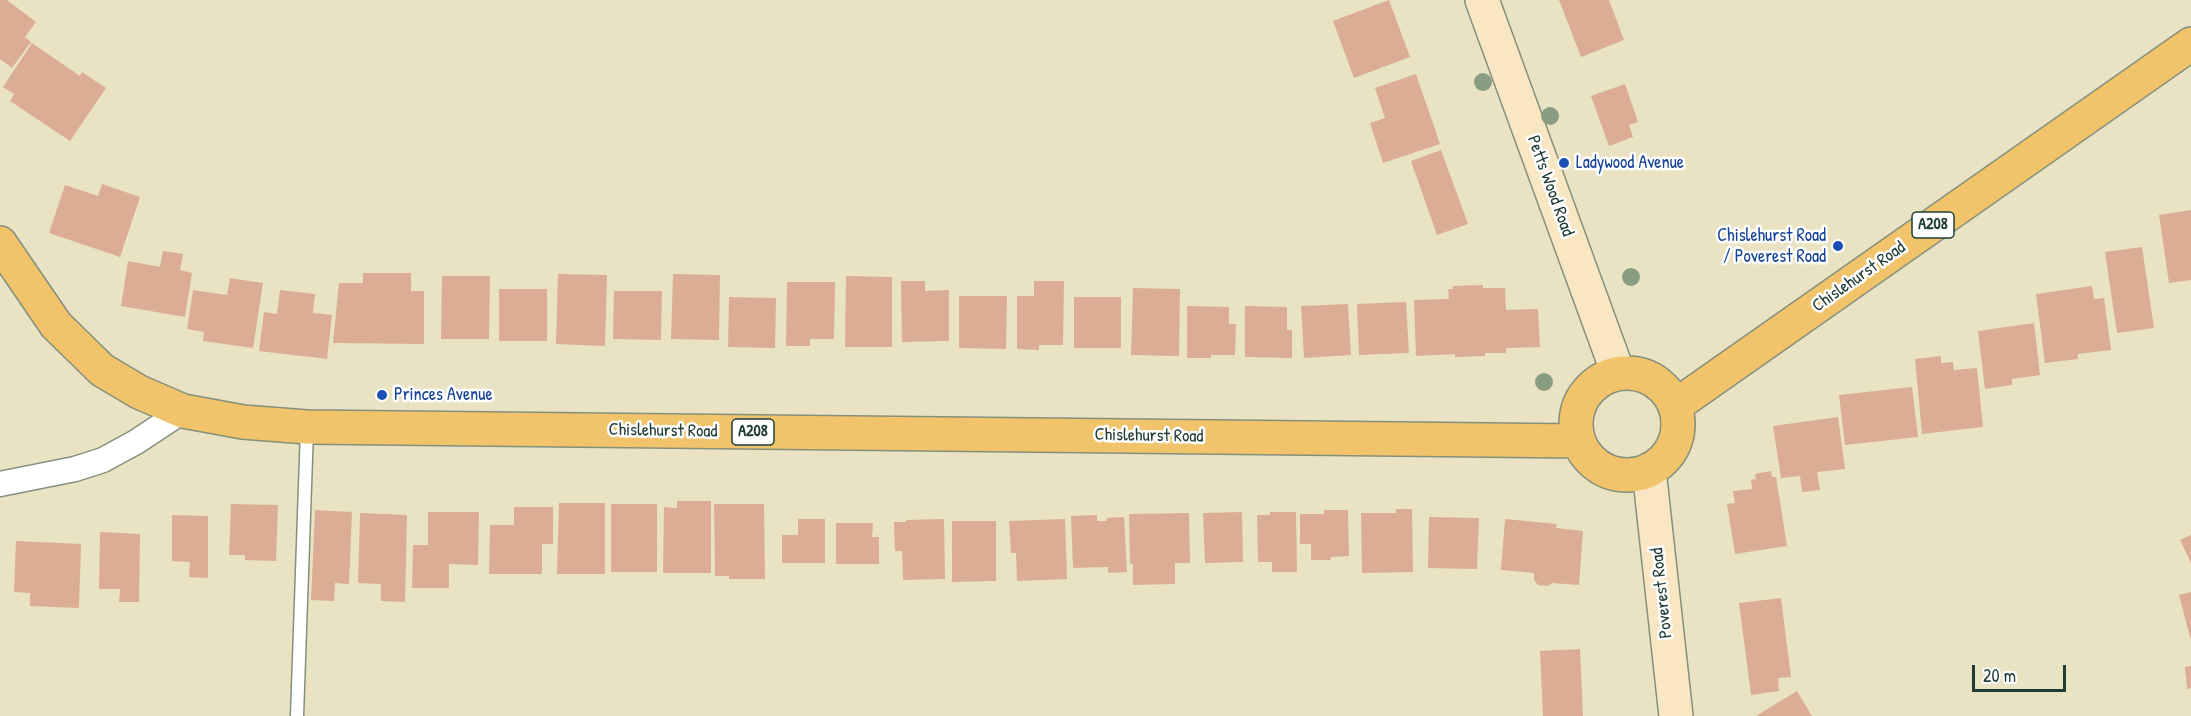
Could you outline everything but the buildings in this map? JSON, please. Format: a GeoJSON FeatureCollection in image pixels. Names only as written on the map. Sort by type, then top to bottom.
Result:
{"type":"FeatureCollection","features":[{"type":"Feature","properties":{"kind":"main road","name":"Chislehurst Road"},"geometry":{"type":"LineString","coordinates":[[1675,406],[2191,44]]}},
{"type":"Feature","properties":{"kind":"main road","name":"Chislehurst Road"},"geometry":{"type":"LineString","coordinates":[[0,243],[56,325],[102,370],[139,392],[183,411],[243,422],[307,427],[1578,441]]}},
{"type":"Feature","properties":{"kind":"main road"},"geometry":{"type":"LineString","coordinates":[[1618,373],[1636,373],[1652,379],[1666,390],[1675,406],[1678,423],[1675,441],[1666,457],[1649,470],[1632,475],[1614,474],[1598,467],[1585,454],[1578,441],[1575,423],[1578,405],[1588,390],[1601,379],[1618,373]]}},
{"type":"Feature","properties":{"kind":"street","name":"Petts Wood Road"},"geometry":{"type":"LineString","coordinates":[[1482,0],[1618,373]]}},
{"type":"Feature","properties":{"kind":"street"},"geometry":{"type":"LineString","coordinates":[[0,484],[75,469],[103,460],[136,442],[183,411]]}},
{"type":"Feature","properties":{"kind":"street","name":"Poverest Road"},"geometry":{"type":"LineString","coordinates":[[1649,470],[1676,716]]}},
{"type":"Feature","properties":{"kind":"lane"},"geometry":{"type":"LineString","coordinates":[[297,716],[307,427]]}},
{"type":"Feature","properties":{"kind":"place","name":"Ladywood Avenue"},"geometry":{"type":"Point","coordinates":[1564,163]}},
{"type":"Feature","properties":{"kind":"place","name":"Chislehurst Road / Poverest Road"},"geometry":{"type":"Point","coordinates":[1838,246]}},
{"type":"Feature","properties":{"kind":"place","name":"Princes Avenue"},"geometry":{"type":"Point","coordinates":[382,395]}}]}
